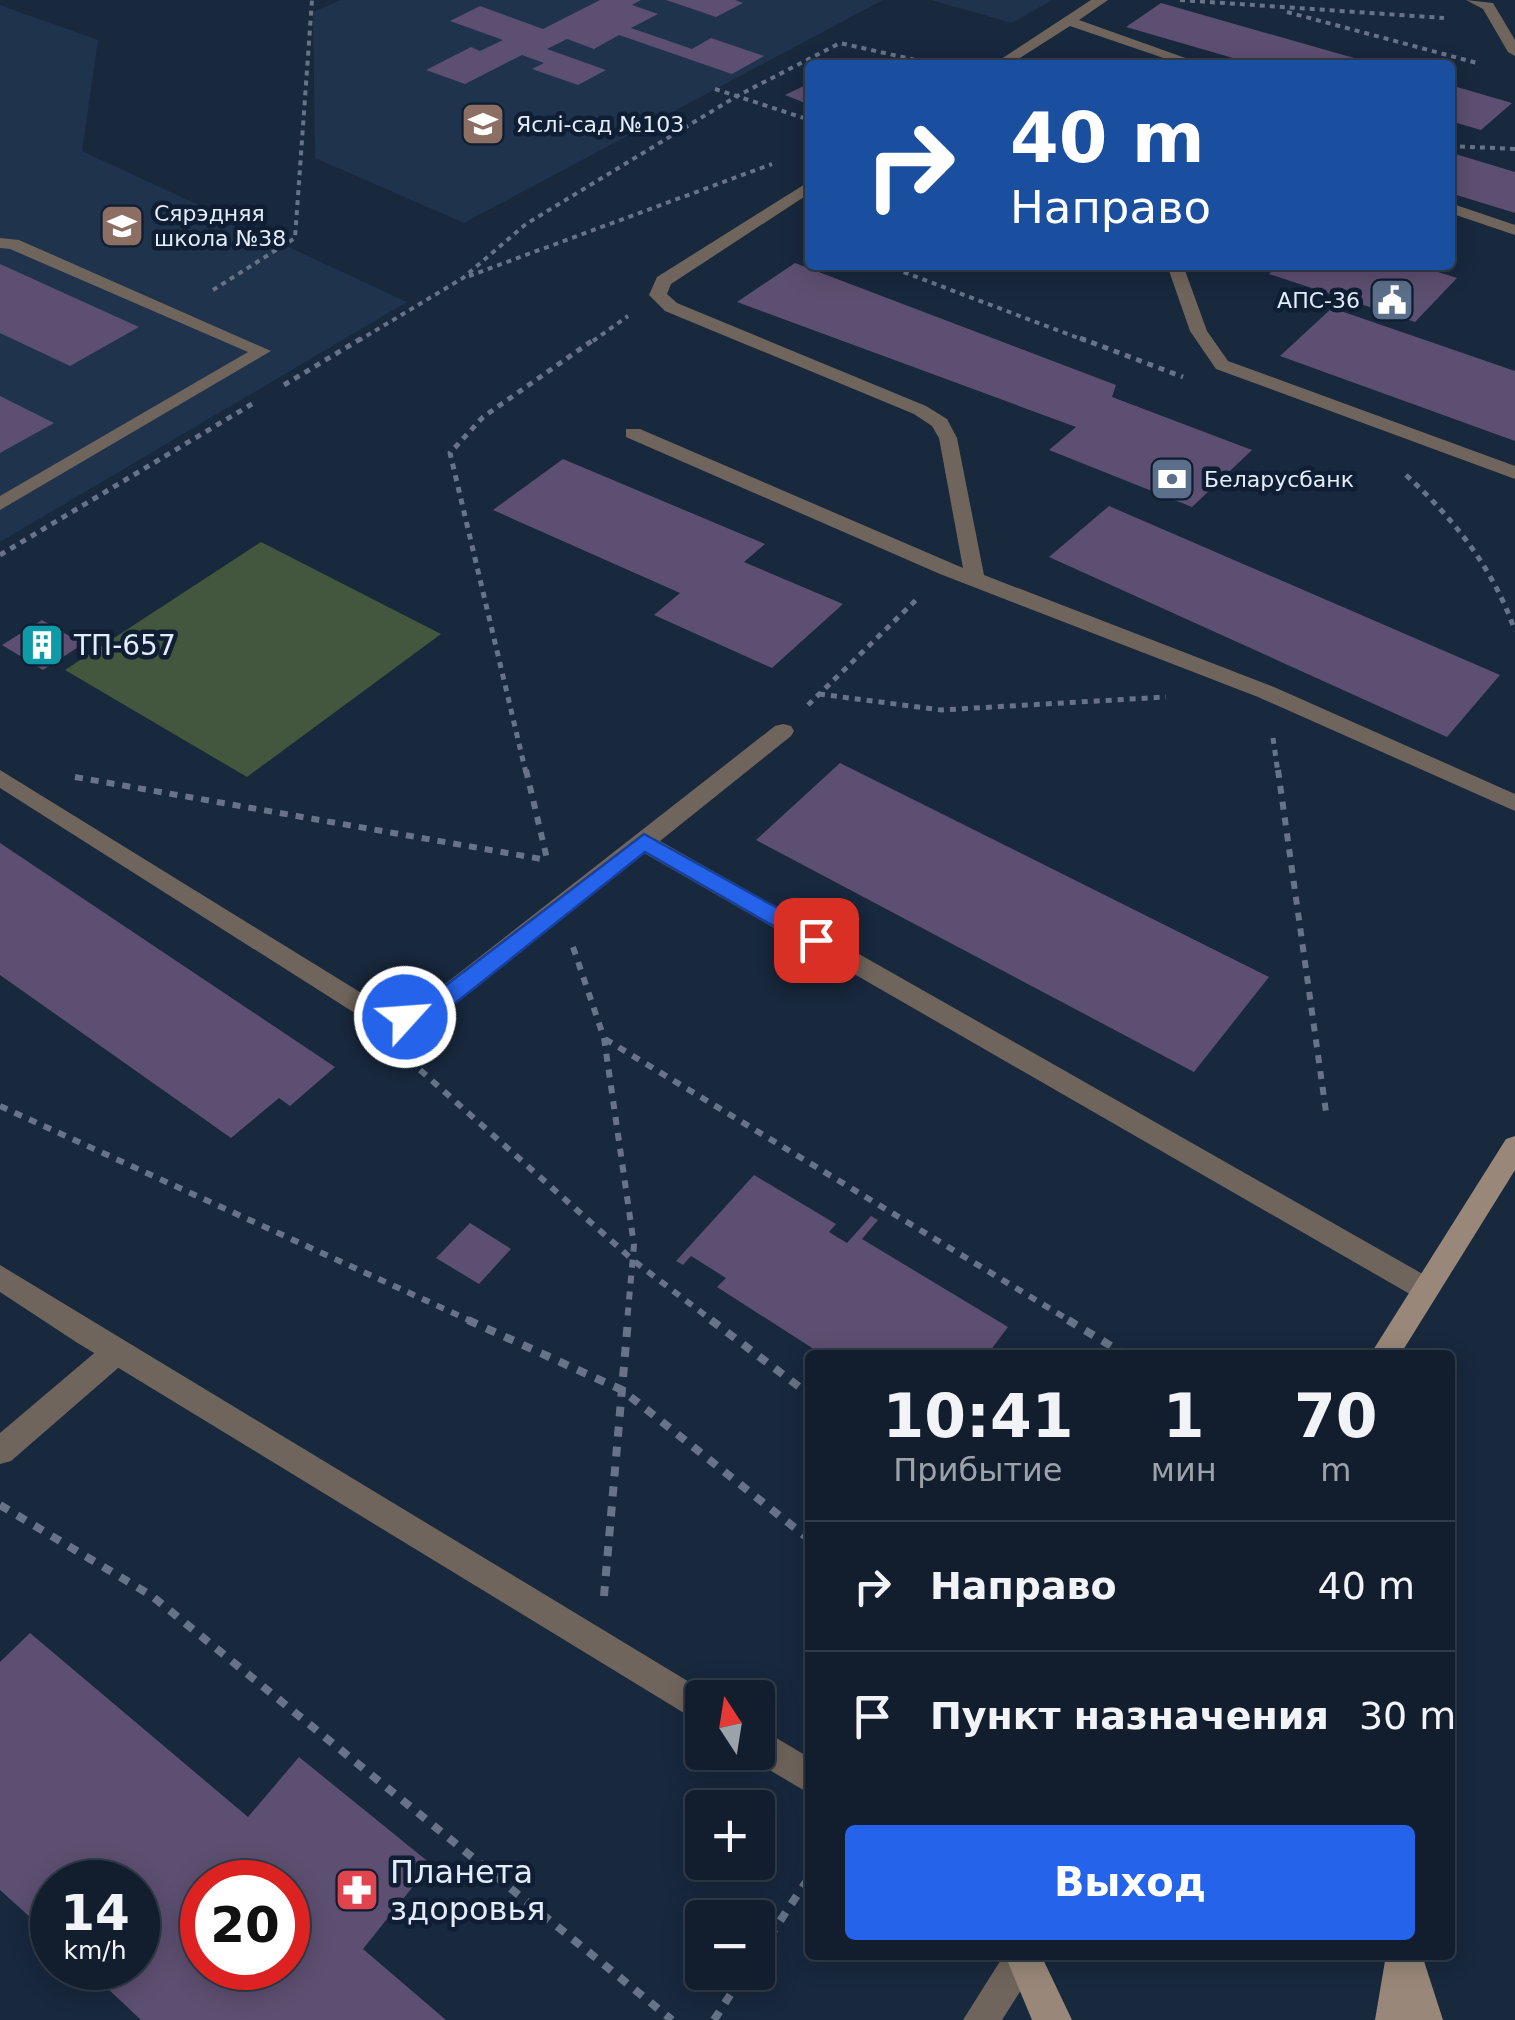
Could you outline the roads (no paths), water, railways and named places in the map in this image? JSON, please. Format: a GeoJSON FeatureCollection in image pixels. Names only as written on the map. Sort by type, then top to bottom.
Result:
{"type":"FeatureCollection","features":[{"type":"Feature","properties":{"kind":"main road"},"geometry":{"type":"LineString","coordinates":[[1387,1350],[1515,1147]]}},
{"type":"Feature","properties":{"kind":"main road"},"geometry":{"type":"LineString","coordinates":[[1025,1960],[1054,2020]]}},
{"type":"Feature","properties":{"kind":"main road"},"geometry":{"type":"LineString","coordinates":[[1393,2020],[1405,1960]]}},
{"type":"Feature","properties":{"kind":"main road"},"geometry":{"type":"LineString","coordinates":[[1405,1960],[1425,2020]]}},
{"type":"Feature","properties":{"kind":"street"},"geometry":{"type":"LineString","coordinates":[[1008,60],[1102,0]]}},
{"type":"Feature","properties":{"kind":"street"},"geometry":{"type":"LineString","coordinates":[[1473,0],[1488,6],[1515,52]]}},
{"type":"Feature","properties":{"kind":"street"},"geometry":{"type":"LineString","coordinates":[[1068,21],[1183,60]]}},
{"type":"Feature","properties":{"kind":"street"},"geometry":{"type":"LineString","coordinates":[[805,189],[663,281],[658,295],[672,307],[920,410],[940,422],[948,438],[975,578]]}},
{"type":"Feature","properties":{"kind":"street"},"geometry":{"type":"LineString","coordinates":[[1455,210],[1515,230]]}},
{"type":"Feature","properties":{"kind":"street"},"geometry":{"type":"LineString","coordinates":[[0,243],[14,244],[262,351],[0,504]]}},
{"type":"Feature","properties":{"kind":"street"},"geometry":{"type":"LineString","coordinates":[[1176,270],[1201,338],[1222,365],[1515,474]]}},
{"type":"Feature","properties":{"kind":"street"},"geometry":{"type":"LineString","coordinates":[[633,434],[946,570],[1266,692],[1515,803]]}},
{"type":"Feature","properties":{"kind":"street"},"geometry":{"type":"LineString","coordinates":[[0,778],[370,1010],[405,1017],[440,1002],[783,731]]}},
{"type":"Feature","properties":{"kind":"street"},"geometry":{"type":"LineString","coordinates":[[644,842],[1426,1289]]}},
{"type":"Feature","properties":{"kind":"street"},"geometry":{"type":"LineString","coordinates":[[0,1277],[115,1353],[600,1642],[685,1697]]}},
{"type":"Feature","properties":{"kind":"street"},"geometry":{"type":"LineString","coordinates":[[0,1451],[115,1353]]}},
{"type":"Feature","properties":{"kind":"street"},"geometry":{"type":"LineString","coordinates":[[775,1755],[805,1774]]}},
{"type":"Feature","properties":{"kind":"street"},"geometry":{"type":"LineString","coordinates":[[981,2020],[1020,1960]]}},
{"type":"Feature","properties":{"kind":"place","name":"Яслі-сад №103"},"geometry":{"type":"Point","coordinates":[483,124]}},
{"type":"Feature","properties":{"kind":"place","name":"Сярэдняя школа №38"},"geometry":{"type":"Point","coordinates":[122,226]}},
{"type":"Feature","properties":{"kind":"place","name":"АПС-36"},"geometry":{"type":"Point","coordinates":[1392,300]}},
{"type":"Feature","properties":{"kind":"place","name":"Беларусбанк"},"geometry":{"type":"Point","coordinates":[1172,479]}},
{"type":"Feature","properties":{"kind":"place","name":"ТП-657"},"geometry":{"type":"Point","coordinates":[42,645]}},
{"type":"Feature","properties":{"kind":"place","name":"Планета здоровья"},"geometry":{"type":"Point","coordinates":[357,1890]}}]}
